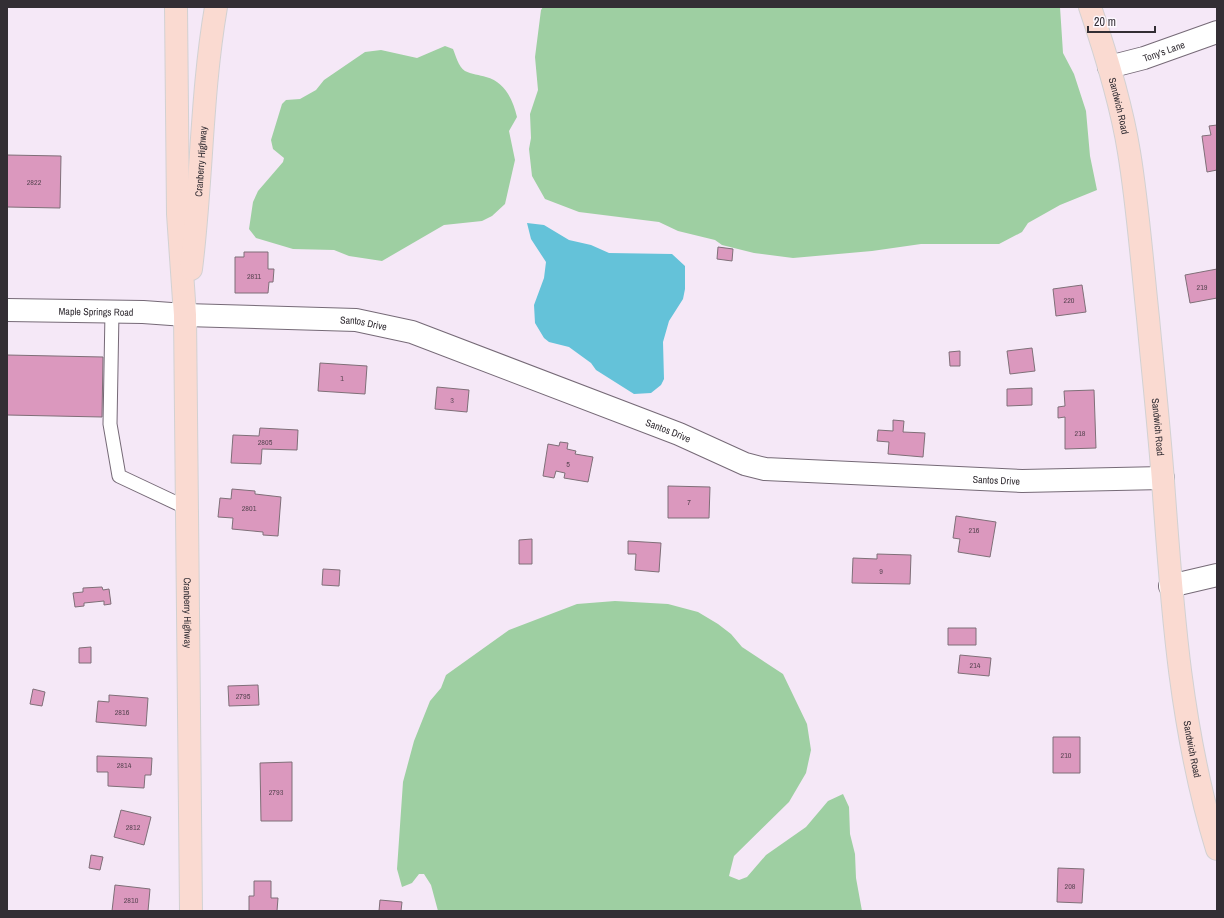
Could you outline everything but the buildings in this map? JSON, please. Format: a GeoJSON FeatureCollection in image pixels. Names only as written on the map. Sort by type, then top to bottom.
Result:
{"type":"FeatureCollection","features":[{"type":"Feature","properties":{"kind":"main road","name":"Cranberry Highway"},"geometry":{"type":"LineString","coordinates":[[176,7],[178,214],[185,315],[191,911]]}},
{"type":"Feature","properties":{"kind":"main road","name":"Cranberry Highway"},"geometry":{"type":"LineString","coordinates":[[185,315],[198,214],[203,112],[216,7]]}},
{"type":"Feature","properties":{"kind":"main road","name":"Sandwich Road"},"geometry":{"type":"LineString","coordinates":[[1090,7],[1109,67],[1126,136],[1134,189],[1163,478],[1170,586],[1177,655],[1188,732],[1203,799],[1217,849]]}},
{"type":"Feature","properties":{"kind":"street","name":"Tony's Lane"},"geometry":{"type":"LineString","coordinates":[[1109,67],[1144,58],[1217,32]]}},
{"type":"Feature","properties":{"kind":"street","name":"Maple Springs Road"},"geometry":{"type":"LineString","coordinates":[[7,310],[185,315]]}},
{"type":"Feature","properties":{"kind":"street","name":"Santos Drive"},"geometry":{"type":"LineString","coordinates":[[185,315],[356,320],[412,332],[680,434],[745,464],[765,469],[1022,481],[1163,478]]}},
{"type":"Feature","properties":{"kind":"street"},"geometry":{"type":"LineString","coordinates":[[1170,586],[1217,575]]}},
{"type":"Feature","properties":{"kind":"lane"},"geometry":{"type":"LineString","coordinates":[[112,312],[110,424],[119,476],[187,508]]}},
{"type":"Feature","properties":{"kind":"green space"},"geometry":{"type":"Polygon","coordinates":[[[543,7],[1060,7],[1063,53],[1074,74],[1086,111],[1090,156],[1097,190],[1060,205],[1028,223],[1022,232],[999,244],[921,244],[872,251],[793,258],[754,253],[722,245],[715,240],[678,231],[659,222],[579,212],[545,199],[532,176],[529,149],[531,138],[530,114],[538,90],[535,57],[541,10],[543,7]]]}},
{"type":"Feature","properties":{"kind":"green space"},"geometry":{"type":"Polygon","coordinates":[[[445,46],[453,49],[459,64],[465,71],[493,79],[503,87],[513,104],[517,117],[509,131],[515,160],[505,204],[492,216],[482,221],[444,225],[382,261],[349,256],[334,250],[293,249],[256,238],[249,229],[253,202],[258,191],[283,162],[284,158],[273,149],[271,140],[282,104],[286,100],[300,99],[316,90],[324,80],[365,52],[381,50],[417,58],[445,46]]]}},
{"type":"Feature","properties":{"kind":"green space"},"geometry":{"type":"Polygon","coordinates":[[[615,601],[668,604],[698,612],[731,634],[742,647],[783,674],[807,724],[811,750],[806,773],[789,802],[734,856],[729,876],[739,880],[747,877],[766,855],[806,827],[828,801],[843,794],[849,807],[850,834],[855,854],[856,878],[862,911],[438,911],[431,885],[424,874],[419,874],[412,883],[402,887],[397,869],[403,782],[414,741],[430,701],[441,688],[446,675],[509,630],[577,604],[615,601]]]}},
{"type":"Feature","properties":{"kind":"water"},"geometry":{"type":"Polygon","coordinates":[[[527,223],[544,225],[569,240],[591,245],[609,253],[672,254],[685,266],[685,289],[683,299],[669,321],[663,342],[664,379],[661,385],[651,393],[634,394],[596,370],[591,363],[569,347],[549,342],[544,338],[535,323],[534,305],[544,278],[546,262],[531,239],[527,223]]]}}]}
